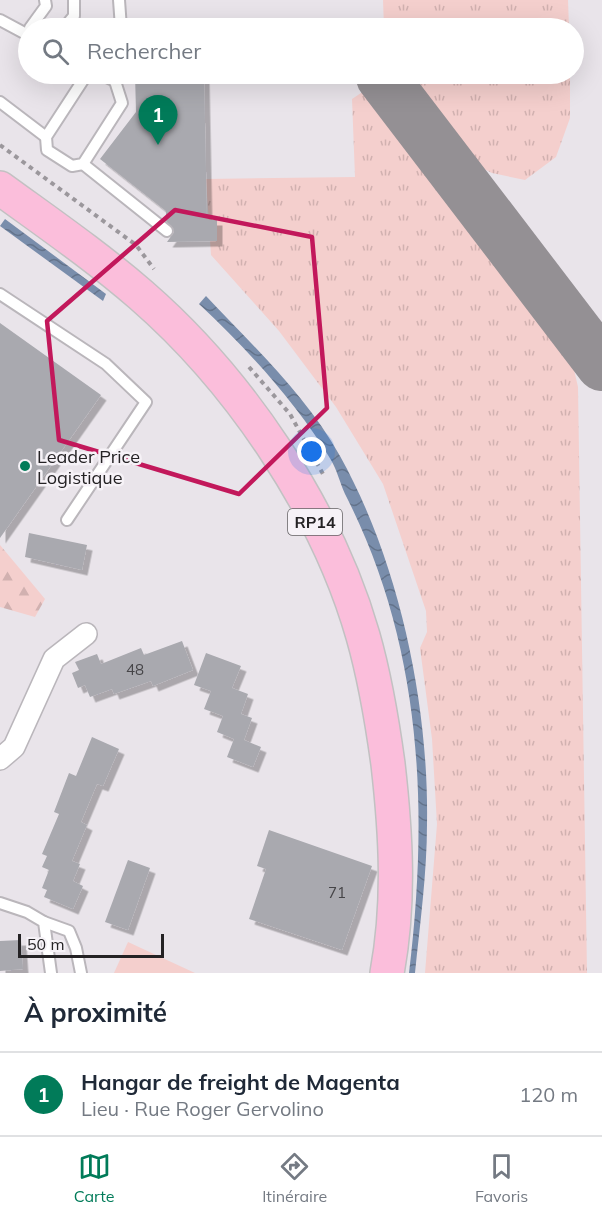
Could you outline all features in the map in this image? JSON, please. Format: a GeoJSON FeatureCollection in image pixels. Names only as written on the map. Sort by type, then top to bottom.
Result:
{"type":"FeatureCollection","features":[{"type":"Feature","properties":{"kind":"main road","name":"RP14"},"geometry":{"type":"LineString","coordinates":[[0,188],[100,261],[143,297],[202,356],[246,409],[294,479],[336,562],[363,634],[381,712],[397,846],[395,905],[387,973]]}},
{"type":"Feature","properties":{"kind":"street"},"geometry":{"type":"LineString","coordinates":[[0,759],[14,747],[54,659],[86,634]]}},
{"type":"Feature","properties":{"kind":"lane"},"geometry":{"type":"LineString","coordinates":[[38,18],[46,6],[45,0]]}},
{"type":"Feature","properties":{"kind":"lane"},"geometry":{"type":"LineString","coordinates":[[72,18],[74,0]]}},
{"type":"Feature","properties":{"kind":"lane"},"geometry":{"type":"LineString","coordinates":[[118,0],[120,18]]}},
{"type":"Feature","properties":{"kind":"lane"},"geometry":{"type":"LineString","coordinates":[[2,25],[18,29]]}},
{"type":"Feature","properties":{"kind":"lane"},"geometry":{"type":"LineString","coordinates":[[80,84],[46,137],[47,150],[72,166],[82,164],[122,102],[116,84]]}},
{"type":"Feature","properties":{"kind":"lane"},"geometry":{"type":"LineString","coordinates":[[0,102],[46,137]]}},
{"type":"Feature","properties":{"kind":"lane"},"geometry":{"type":"LineString","coordinates":[[82,164],[167,231]]}},
{"type":"Feature","properties":{"kind":"lane"},"geometry":{"type":"LineString","coordinates":[[0,294],[106,364],[146,402],[67,520]]}},
{"type":"Feature","properties":{"kind":"lane"},"geometry":{"type":"LineString","coordinates":[[0,903],[69,930],[81,973]]}},
{"type":"Feature","properties":{"kind":"lane"},"geometry":{"type":"LineString","coordinates":[[44,922],[51,973]]}},
{"type":"Feature","properties":{"kind":"highlighted area"},"geometry":{"type":"Polygon","coordinates":[[[175,210],[312,237],[327,408],[239,494],[59,440],[47,321],[175,210]]]}},
{"type":"Feature","properties":{"kind":"green space"},"geometry":{"type":"Polygon","coordinates":[[[383,0],[568,0],[569,18],[384,18],[383,0]]]}},
{"type":"Feature","properties":{"kind":"green space"},"geometry":{"type":"Polygon","coordinates":[[[418,84],[570,84],[570,118],[556,157],[525,180],[492,173],[476,165],[418,84]]]}},
{"type":"Feature","properties":{"kind":"green space"},"geometry":{"type":"Polygon","coordinates":[[[364,91],[386,111],[543,316],[572,361],[578,387],[587,973],[425,973],[437,824],[432,739],[420,648],[427,632],[426,611],[383,484],[336,407],[279,331],[211,255],[206,179],[355,177],[352,99],[364,91]]]}},
{"type":"Feature","properties":{"kind":"green space"},"geometry":{"type":"Polygon","coordinates":[[[0,545],[45,599],[35,617],[0,607],[0,545]]]}},
{"type":"Feature","properties":{"kind":"green space"},"geometry":{"type":"Polygon","coordinates":[[[128,942],[195,973],[114,973],[128,942]]]}},
{"type":"Feature","properties":{"kind":"water"},"geometry":{"type":"Polygon","coordinates":[[[5,219],[106,294],[103,301],[0,226],[5,219]]]}},
{"type":"Feature","properties":{"kind":"water"},"geometry":{"type":"Polygon","coordinates":[[[206,296],[278,372],[326,434],[361,497],[394,587],[416,682],[423,730],[426,778],[426,861],[415,973],[409,973],[418,850],[418,788],[413,728],[404,668],[390,609],[371,551],[331,460],[287,397],[199,304],[206,296]]]}},
{"type":"Feature","properties":{"kind":"building"},"geometry":{"type":"Polygon","coordinates":[[[135,84],[204,84],[207,220],[217,220],[217,241],[167,242],[174,232],[166,221],[166,211],[100,159],[136,112],[135,84]]]}},
{"type":"Feature","properties":{"kind":"building","name":"Leader Price Logistique"},"geometry":{"type":"Polygon","coordinates":[[[0,323],[101,395],[0,538],[0,323]]]}},
{"type":"Feature","properties":{"kind":"building"},"geometry":{"type":"Polygon","coordinates":[[[29,533],[87,545],[82,570],[25,557],[29,533]]]}},
{"type":"Feature","properties":{"kind":"building"},"geometry":{"type":"Polygon","coordinates":[[[182,641],[193,670],[153,686],[151,681],[114,694],[112,689],[90,697],[85,685],[78,688],[72,673],[79,670],[75,662],[97,654],[101,664],[141,648],[144,655],[182,641]]]}},
{"type":"Feature","properties":{"kind":"building"},"geometry":{"type":"Polygon","coordinates":[[[206,653],[241,666],[232,688],[248,694],[241,714],[252,718],[244,740],[261,747],[253,767],[227,757],[234,739],[217,732],[223,716],[204,709],[211,691],[194,685],[206,653]]]}},
{"type":"Feature","properties":{"kind":"building"},"geometry":{"type":"Polygon","coordinates":[[[92,737],[119,749],[103,786],[97,784],[81,822],[87,825],[72,861],[80,864],[73,881],[83,886],[73,909],[44,897],[47,890],[42,888],[49,870],[42,867],[47,856],[42,854],[59,814],[54,812],[69,773],[76,776],[92,737]]]}},
{"type":"Feature","properties":{"kind":"building"},"geometry":{"type":"Polygon","coordinates":[[[269,830],[372,866],[342,950],[249,919],[266,869],[257,866],[269,830]]]}},
{"type":"Feature","properties":{"kind":"building"},"geometry":{"type":"Polygon","coordinates":[[[128,860],[150,868],[128,930],[105,922],[128,860]]]}},
{"type":"Feature","properties":{"kind":"building"},"geometry":{"type":"Polygon","coordinates":[[[21,940],[23,969],[0,971],[0,941],[21,940]]]}},
{"type":"Feature","properties":{"kind":"taxiway"},"geometry":{"type":"LineString","coordinates":[[387,84],[602,365]]}},
{"type":"Feature","properties":{"kind":"place","name":"Hangar de freight de Magenta"},"geometry":{"type":"Point","coordinates":[158,145]}},
{"type":"Feature","properties":{"kind":"place","name":"Leader Price Logistique"},"geometry":{"type":"Point","coordinates":[25,466]}}]}
